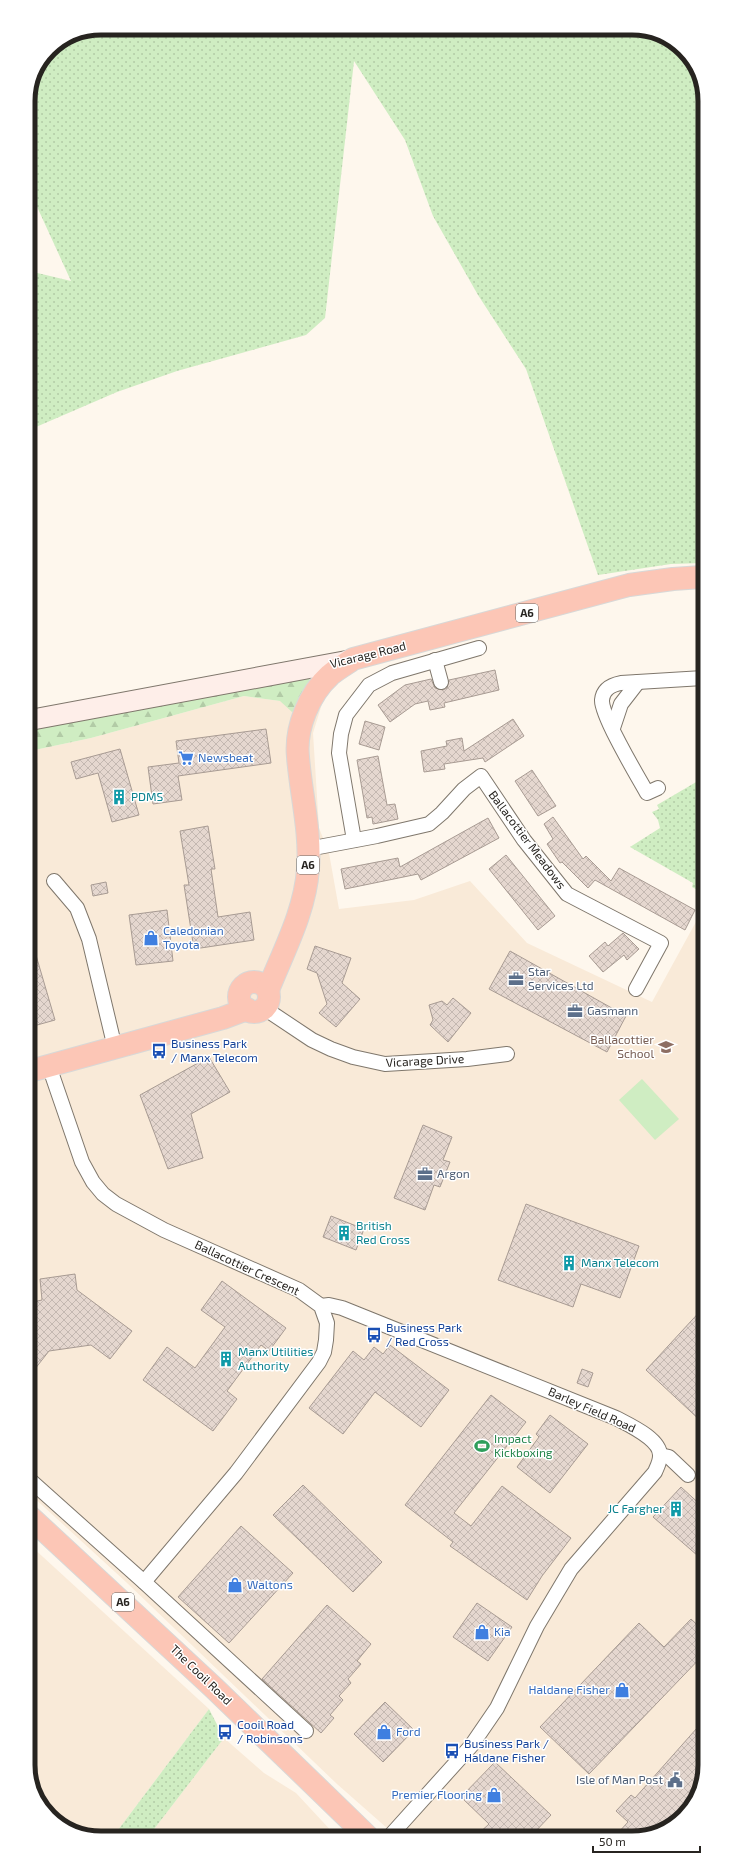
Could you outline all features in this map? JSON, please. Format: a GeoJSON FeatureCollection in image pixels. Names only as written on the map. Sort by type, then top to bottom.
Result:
{"type":"FeatureCollection","features":[{"type":"Feature","properties":{"kind":"highway","name":"Vicarage Road"},"geometry":{"type":"LineString","coordinates":[[353,660],[630,585],[698,577]]}},
{"type":"Feature","properties":{"kind":"highway","name":"A6"},"geometry":{"type":"LineString","coordinates":[[40,1068],[223,1018],[263,998],[290,938],[302,899],[308,870],[306,807],[298,756],[301,723],[314,693],[330,674],[353,660]]}},
{"type":"Feature","properties":{"kind":"highway","name":"The Cooil Road"},"geometry":{"type":"LineString","coordinates":[[35,1522],[214,1688],[362,1831]]}},
{"type":"Feature","properties":{"kind":"street"},"geometry":{"type":"LineString","coordinates":[[354,840],[339,753],[341,734],[346,715],[369,685],[392,673],[479,648]]}},
{"type":"Feature","properties":{"kind":"street","name":"Vicarage Road"},"geometry":{"type":"LineString","coordinates":[[35,719],[353,660]]}},
{"type":"Feature","properties":{"kind":"street"},"geometry":{"type":"LineString","coordinates":[[435,660],[440,682]]}},
{"type":"Feature","properties":{"kind":"street"},"geometry":{"type":"LineString","coordinates":[[658,788],[647,793],[613,728],[602,705],[602,699],[606,690],[614,684],[698,678]]}},
{"type":"Feature","properties":{"kind":"street"},"geometry":{"type":"LineString","coordinates":[[613,728],[621,704],[638,682]]}},
{"type":"Feature","properties":{"kind":"street","name":"Ballacottier Meadows"},"geometry":{"type":"LineString","coordinates":[[308,849],[429,824],[442,813],[464,789],[481,776],[524,840],[567,894],[661,943],[636,989]]}},
{"type":"Feature","properties":{"kind":"street"},"geometry":{"type":"LineString","coordinates":[[54,881],[77,908],[89,939],[115,1048]]}},
{"type":"Feature","properties":{"kind":"street","name":"Vicarage Drive"},"geometry":{"type":"LineString","coordinates":[[263,998],[312,1040],[353,1057],[385,1064],[467,1059],[507,1054]]}},
{"type":"Feature","properties":{"kind":"street","name":"Ballacottier Crescent"},"geometry":{"type":"LineString","coordinates":[[40,1068],[82,1162],[93,1182],[103,1194],[116,1204],[164,1230],[299,1290],[321,1306]]}},
{"type":"Feature","properties":{"kind":"street"},"geometry":{"type":"LineString","coordinates":[[144,1582],[236,1473],[319,1362],[324,1352],[326,1340],[326,1323],[321,1306]]}},
{"type":"Feature","properties":{"kind":"street","name":"Barley Field Road"},"geometry":{"type":"LineString","coordinates":[[321,1306],[342,1308],[616,1418],[651,1440],[658,1447],[660,1455]]}},
{"type":"Feature","properties":{"kind":"street"},"geometry":{"type":"LineString","coordinates":[[394,1831],[471,1746],[497,1708],[537,1626],[571,1569],[655,1472],[660,1455],[669,1457],[688,1475]]}},
{"type":"Feature","properties":{"kind":"street"},"geometry":{"type":"LineString","coordinates":[[35,1485],[144,1582],[306,1731]]}},
{"type":"Feature","properties":{"kind":"shaded area"},"geometry":{"type":"Polygon","coordinates":[[[333,683],[322,704],[313,733],[319,828],[329,853],[339,909],[414,900],[470,881],[527,943],[652,1002],[698,918],[698,1765],[694,1786],[687,1802],[672,1817],[661,1824],[645,1830],[390,1831],[337,1784],[126,1582],[35,1499],[35,750],[91,738],[244,696],[280,701],[333,683]]]}},
{"type":"Feature","properties":{"kind":"shaded area"},"geometry":{"type":"Polygon","coordinates":[[[35,1550],[209,1709],[117,1831],[88,1830],[76,1826],[61,1817],[51,1808],[42,1794],[36,1778],[35,1765],[35,1550]]]}},
{"type":"Feature","properties":{"kind":"shaded area"},"geometry":{"type":"Polygon","coordinates":[[[224,1738],[264,1773],[296,1793],[331,1831],[153,1831],[224,1738]]]}},
{"type":"Feature","properties":{"kind":"green space"},"geometry":{"type":"Polygon","coordinates":[[[101,35],[636,35],[657,40],[679,54],[689,68],[697,88],[698,563],[671,564],[598,575],[526,369],[478,295],[433,216],[405,140],[354,61],[325,318],[306,335],[177,371],[117,392],[35,427],[35,272],[71,281],[35,202],[35,97],[40,76],[46,64],[54,54],[64,46],[76,40],[88,36],[101,35]]]}},
{"type":"Feature","properties":{"kind":"green space"},"geometry":{"type":"Polygon","coordinates":[[[308,677],[312,683],[300,708],[292,712],[280,701],[244,696],[91,738],[35,750],[35,729],[308,677]]]}},
{"type":"Feature","properties":{"kind":"green space"},"geometry":{"type":"Polygon","coordinates":[[[698,781],[698,890],[692,887],[693,883],[630,847],[660,828],[658,820],[652,812],[659,809],[657,805],[698,781]]]}},
{"type":"Feature","properties":{"kind":"green space"},"geometry":{"type":"Polygon","coordinates":[[[642,1079],[679,1119],[655,1140],[619,1100],[642,1079]]]}},
{"type":"Feature","properties":{"kind":"green space"},"geometry":{"type":"Polygon","coordinates":[[[209,1709],[224,1738],[153,1831],[117,1831],[209,1709]]]}},
{"type":"Feature","properties":{"kind":"building"},"geometry":{"type":"Polygon","coordinates":[[[495,670],[499,690],[444,703],[445,707],[430,710],[428,701],[415,704],[390,722],[378,705],[405,685],[431,679],[435,688],[443,690],[447,688],[449,680],[495,670]]]}},
{"type":"Feature","properties":{"kind":"building"},"geometry":{"type":"Polygon","coordinates":[[[513,719],[524,736],[485,762],[483,758],[444,764],[445,769],[424,772],[421,751],[447,746],[446,741],[462,738],[464,751],[513,719]]]}},
{"type":"Feature","properties":{"kind":"building"},"geometry":{"type":"Polygon","coordinates":[[[365,721],[385,727],[379,750],[359,744],[365,721]]]}},
{"type":"Feature","properties":{"kind":"building"},"geometry":{"type":"Polygon","coordinates":[[[266,729],[271,763],[178,776],[182,800],[153,804],[148,767],[179,763],[176,741],[266,729]]]}},
{"type":"Feature","properties":{"kind":"building","name":"PDMS"},"geometry":{"type":"Polygon","coordinates":[[[120,749],[139,815],[112,822],[98,773],[76,779],[71,762],[120,749]]]}},
{"type":"Feature","properties":{"kind":"building"},"geometry":{"type":"Polygon","coordinates":[[[378,756],[387,805],[395,804],[398,819],[373,824],[372,817],[367,818],[357,760],[378,756]]]}},
{"type":"Feature","properties":{"kind":"building"},"geometry":{"type":"Polygon","coordinates":[[[532,770],[556,806],[538,816],[515,781],[532,770]]]}},
{"type":"Feature","properties":{"kind":"building"},"geometry":{"type":"Polygon","coordinates":[[[553,817],[583,859],[586,856],[611,881],[619,868],[695,910],[685,930],[595,880],[588,888],[562,862],[560,863],[547,844],[553,839],[544,824],[553,817]]]}},
{"type":"Feature","properties":{"kind":"building"},"geometry":{"type":"Polygon","coordinates":[[[488,818],[499,838],[421,880],[418,874],[345,889],[341,869],[398,858],[400,867],[488,818]]]}},
{"type":"Feature","properties":{"kind":"building"},"geometry":{"type":"Polygon","coordinates":[[[208,826],[215,869],[211,869],[218,917],[250,912],[254,940],[194,949],[184,885],[189,885],[180,831],[208,826]]]}},
{"type":"Feature","properties":{"kind":"building"},"geometry":{"type":"Polygon","coordinates":[[[506,855],[555,916],[538,930],[489,869],[506,855]]]}},
{"type":"Feature","properties":{"kind":"building"},"geometry":{"type":"Polygon","coordinates":[[[106,882],[108,893],[93,896],[91,885],[106,882]]]}},
{"type":"Feature","properties":{"kind":"building","name":"Caledonian Toyota"},"geometry":{"type":"Polygon","coordinates":[[[167,910],[173,961],[136,965],[129,915],[167,910]]]}},
{"type":"Feature","properties":{"kind":"building"},"geometry":{"type":"Polygon","coordinates":[[[623,933],[639,949],[627,960],[624,955],[603,972],[589,956],[605,942],[608,946],[623,933]]]}},
{"type":"Feature","properties":{"kind":"building"},"geometry":{"type":"Polygon","coordinates":[[[315,946],[351,958],[342,983],[360,999],[336,1027],[319,1013],[327,1004],[317,973],[307,969],[315,946]]]}},
{"type":"Feature","properties":{"kind":"building"},"geometry":{"type":"Polygon","coordinates":[[[510,951],[626,1016],[607,1052],[489,989],[510,951]]]}},
{"type":"Feature","properties":{"kind":"building"},"geometry":{"type":"Polygon","coordinates":[[[35,952],[55,1020],[35,1026],[35,952]]]}},
{"type":"Feature","properties":{"kind":"building"},"geometry":{"type":"Polygon","coordinates":[[[453,998],[471,1013],[448,1042],[430,1025],[433,1020],[429,1005],[442,1001],[447,1005],[453,998]]]}},
{"type":"Feature","properties":{"kind":"building"},"geometry":{"type":"Polygon","coordinates":[[[209,1057],[230,1092],[191,1114],[203,1158],[168,1169],[140,1095],[209,1057]]]}},
{"type":"Feature","properties":{"kind":"building","name":"Argon"},"geometry":{"type":"Polygon","coordinates":[[[423,1125],[452,1137],[443,1160],[450,1162],[440,1187],[434,1185],[425,1210],[394,1198],[423,1125]]]}},
{"type":"Feature","properties":{"kind":"building","name":"Manx Telecom"},"geometry":{"type":"Polygon","coordinates":[[[526,1204],[639,1246],[620,1298],[581,1284],[573,1307],[498,1280],[526,1204]]]}},
{"type":"Feature","properties":{"kind":"building","name":"British Red Cross"},"geometry":{"type":"Polygon","coordinates":[[[331,1216],[364,1229],[356,1250],[323,1237],[331,1216]]]}},
{"type":"Feature","properties":{"kind":"building"},"geometry":{"type":"Polygon","coordinates":[[[75,1274],[77,1290],[132,1331],[110,1359],[91,1345],[49,1351],[35,1369],[35,1302],[42,1300],[40,1279],[75,1274]]]}},
{"type":"Feature","properties":{"kind":"building","name":"Manx Utilities Authority"},"geometry":{"type":"Polygon","coordinates":[[[222,1281],[286,1328],[269,1351],[261,1345],[227,1391],[237,1399],[213,1431],[143,1380],[167,1347],[195,1368],[225,1327],[201,1310],[222,1281]]]}},
{"type":"Feature","properties":{"kind":"building"},"geometry":{"type":"Polygon","coordinates":[[[698,1314],[698,1418],[646,1370],[698,1314]]]}},
{"type":"Feature","properties":{"kind":"building"},"geometry":{"type":"Polygon","coordinates":[[[390,1345],[449,1390],[421,1427],[375,1392],[343,1434],[309,1408],[353,1351],[364,1360],[374,1347],[383,1354],[390,1345]]]}},
{"type":"Feature","properties":{"kind":"building"},"geometry":{"type":"Polygon","coordinates":[[[582,1369],[593,1373],[588,1387],[577,1383],[582,1369]]]}},
{"type":"Feature","properties":{"kind":"building"},"geometry":{"type":"Polygon","coordinates":[[[491,1395],[526,1422],[454,1513],[471,1526],[502,1486],[571,1538],[542,1576],[527,1600],[450,1546],[453,1542],[405,1505],[491,1395]]]}},
{"type":"Feature","properties":{"kind":"building"},"geometry":{"type":"Polygon","coordinates":[[[550,1415],[588,1444],[550,1493],[517,1467],[539,1437],[536,1434],[550,1415]]]}},
{"type":"Feature","properties":{"kind":"building"},"geometry":{"type":"Polygon","coordinates":[[[303,1485],[382,1562],[353,1592],[273,1515],[303,1485]]]}},
{"type":"Feature","properties":{"kind":"building"},"geometry":{"type":"Polygon","coordinates":[[[681,1487],[698,1503],[698,1556],[653,1517],[681,1487]]]}},
{"type":"Feature","properties":{"kind":"building","name":"Waltons"},"geometry":{"type":"Polygon","coordinates":[[[241,1526],[293,1573],[229,1643],[178,1597],[241,1526]]]}},
{"type":"Feature","properties":{"kind":"building","name":"Kia"},"geometry":{"type":"Polygon","coordinates":[[[477,1603],[512,1627],[488,1661],[453,1637],[477,1603]]]}},
{"type":"Feature","properties":{"kind":"building"},"geometry":{"type":"Polygon","coordinates":[[[327,1605],[371,1644],[357,1661],[361,1664],[348,1679],[351,1683],[339,1696],[343,1700],[330,1715],[334,1718],[321,1733],[262,1679],[327,1605]]]}},
{"type":"Feature","properties":{"kind":"building","name":"Haldane Fisher"},"geometry":{"type":"Polygon","coordinates":[[[691,1619],[698,1626],[698,1660],[589,1774],[540,1727],[639,1623],[664,1647],[691,1619]]]}},
{"type":"Feature","properties":{"kind":"building","name":"Ford"},"geometry":{"type":"Polygon","coordinates":[[[385,1702],[414,1730],[383,1762],[354,1734],[385,1702]]]}},
{"type":"Feature","properties":{"kind":"building","name":"Isle of Man Post"},"geometry":{"type":"Polygon","coordinates":[[[698,1727],[697,1773],[691,1794],[682,1808],[661,1824],[645,1830],[620,1831],[628,1822],[616,1811],[631,1795],[635,1798],[698,1727]]]}},
{"type":"Feature","properties":{"kind":"building"},"geometry":{"type":"Polygon","coordinates":[[[495,1762],[551,1815],[536,1831],[481,1831],[489,1824],[461,1797],[495,1762]]]}},
{"type":"Feature","properties":{"kind":"place","name":"Newsbeat"},"geometry":{"type":"Point","coordinates":[186,758]}},
{"type":"Feature","properties":{"kind":"place","name":"PDMS"},"geometry":{"type":"Point","coordinates":[119,797]}},
{"type":"Feature","properties":{"kind":"place","name":"Caledonian Toyota"},"geometry":{"type":"Point","coordinates":[151,938]}},
{"type":"Feature","properties":{"kind":"place","name":"Star Services Ltd"},"geometry":{"type":"Point","coordinates":[516,979]}},
{"type":"Feature","properties":{"kind":"place","name":"Gasmann"},"geometry":{"type":"Point","coordinates":[575,1011]}},
{"type":"Feature","properties":{"kind":"place","name":"Ballacottier School"},"geometry":{"type":"Point","coordinates":[666,1047]}},
{"type":"Feature","properties":{"kind":"place","name":"Business Park / Manx Telecom"},"geometry":{"type":"Point","coordinates":[159,1051]}},
{"type":"Feature","properties":{"kind":"place","name":"Argon"},"geometry":{"type":"Point","coordinates":[425,1174]}},
{"type":"Feature","properties":{"kind":"place","name":"British Red Cross"},"geometry":{"type":"Point","coordinates":[344,1233]}},
{"type":"Feature","properties":{"kind":"place","name":"Manx Telecom"},"geometry":{"type":"Point","coordinates":[569,1263]}},
{"type":"Feature","properties":{"kind":"place","name":"Business Park / Red Cross"},"geometry":{"type":"Point","coordinates":[374,1335]}},
{"type":"Feature","properties":{"kind":"place","name":"Manx Utilities Authority"},"geometry":{"type":"Point","coordinates":[226,1359]}},
{"type":"Feature","properties":{"kind":"place","name":"Impact Kickboxing"},"geometry":{"type":"Point","coordinates":[482,1446]}},
{"type":"Feature","properties":{"kind":"place","name":"JC Fargher"},"geometry":{"type":"Point","coordinates":[676,1509]}},
{"type":"Feature","properties":{"kind":"place","name":"Waltons"},"geometry":{"type":"Point","coordinates":[235,1585]}},
{"type":"Feature","properties":{"kind":"place","name":"Kia"},"geometry":{"type":"Point","coordinates":[482,1632]}},
{"type":"Feature","properties":{"kind":"place","name":"Haldane Fisher"},"geometry":{"type":"Point","coordinates":[622,1690]}},
{"type":"Feature","properties":{"kind":"place","name":"Cooil Road / Robinsons"},"geometry":{"type":"Point","coordinates":[225,1732]}},
{"type":"Feature","properties":{"kind":"place","name":"Ford"},"geometry":{"type":"Point","coordinates":[384,1732]}},
{"type":"Feature","properties":{"kind":"place","name":"Business Park / Haldane Fisher"},"geometry":{"type":"Point","coordinates":[452,1751]}},
{"type":"Feature","properties":{"kind":"place","name":"Isle of Man Post"},"geometry":{"type":"Point","coordinates":[675,1780]}},
{"type":"Feature","properties":{"kind":"place","name":"Premier Flooring"},"geometry":{"type":"Point","coordinates":[494,1795]}}]}
